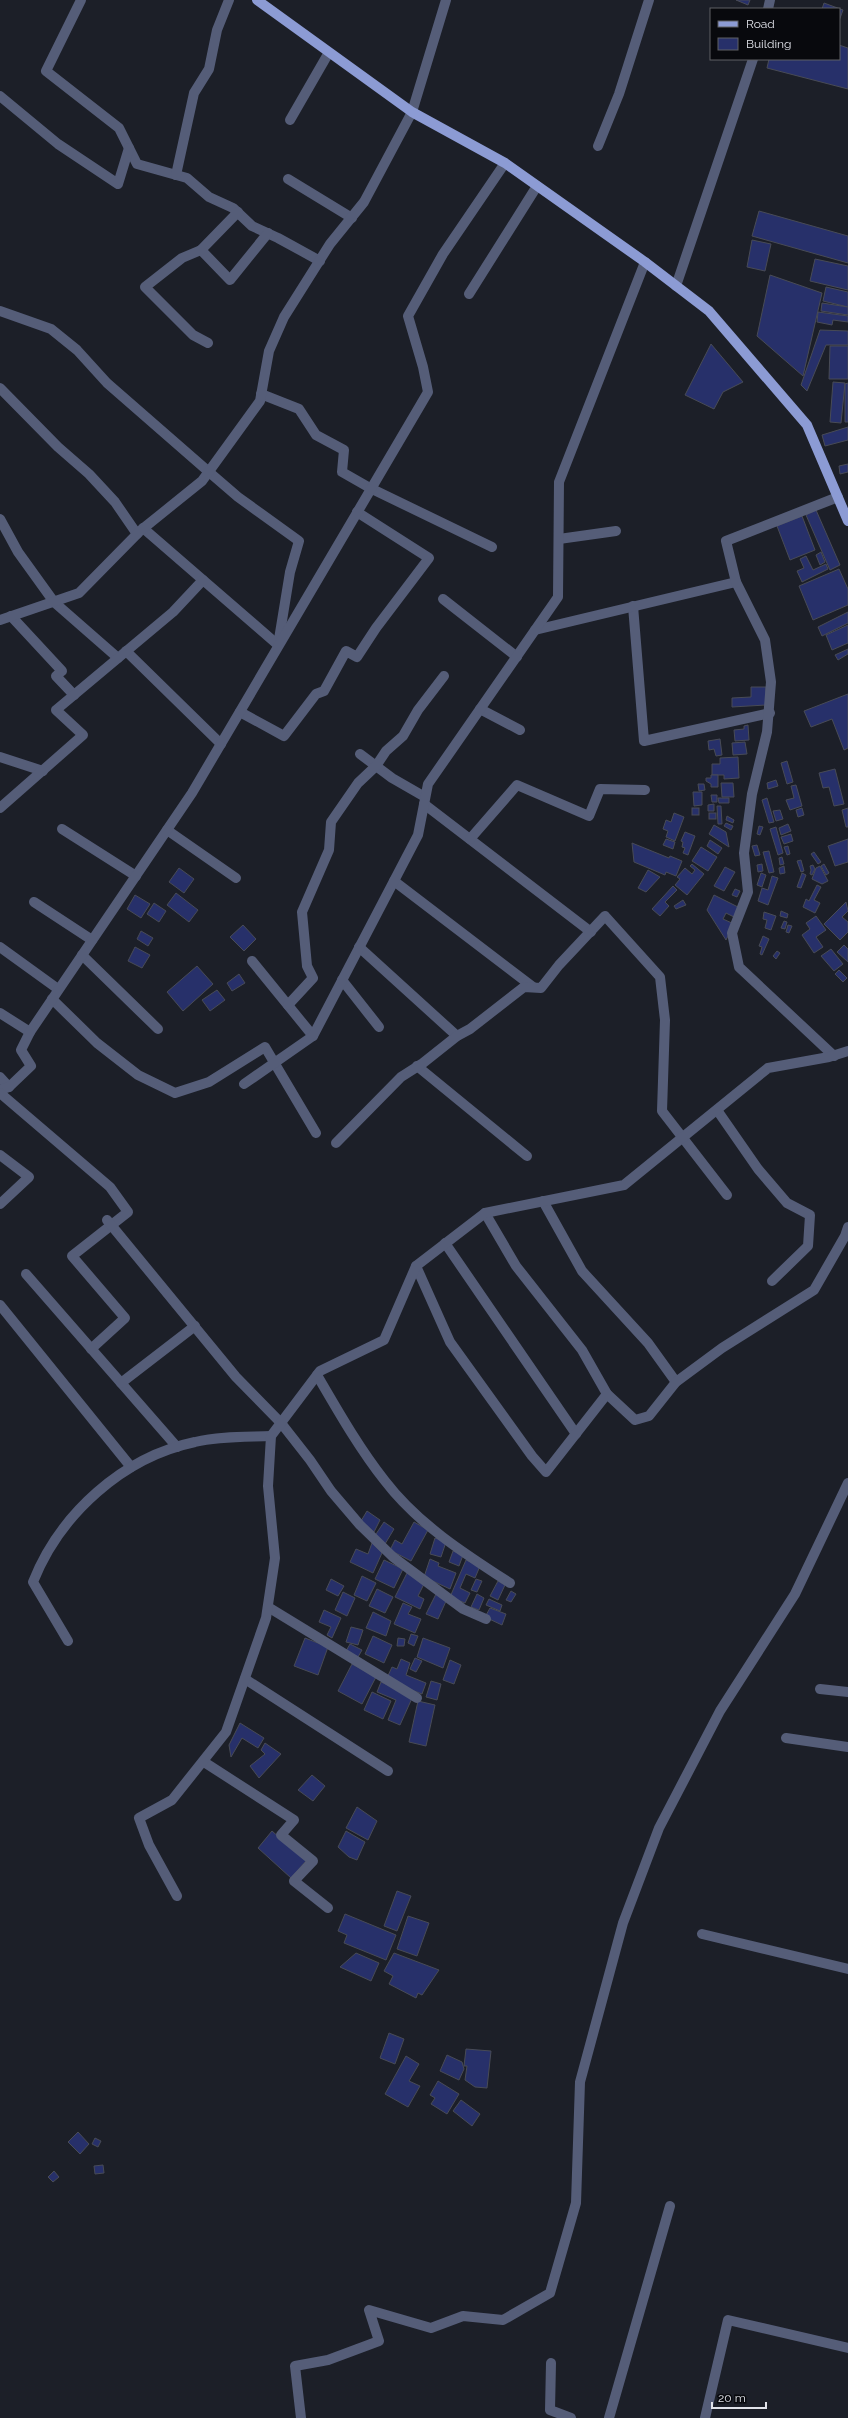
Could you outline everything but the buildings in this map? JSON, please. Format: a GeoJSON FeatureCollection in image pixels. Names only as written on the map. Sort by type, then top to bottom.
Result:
{"type":"FeatureCollection","features":[{"type":"Feature","properties":{"kind":"main road"},"geometry":{"type":"LineString","coordinates":[[262,2],[328,54],[412,112],[505,163],[645,262],[708,311],[807,425],[848,521]]}},
{"type":"Feature","properties":{"kind":"street"},"geometry":{"type":"LineString","coordinates":[[81,0],[46,71],[119,128],[137,164],[187,178],[209,197],[233,208],[252,226],[320,261]]}},
{"type":"Feature","properties":{"kind":"street"},"geometry":{"type":"LineString","coordinates":[[176,175],[194,93],[209,69],[217,30],[229,0]]}},
{"type":"Feature","properties":{"kind":"street"},"geometry":{"type":"LineString","coordinates":[[4,617],[79,593],[140,531],[202,481],[260,401],[269,351],[284,317],[320,261],[364,202],[412,112],[446,0]]}},
{"type":"Feature","properties":{"kind":"street"},"geometry":{"type":"LineString","coordinates":[[598,146],[619,94],[649,0]]}},
{"type":"Feature","properties":{"kind":"street"},"geometry":{"type":"LineString","coordinates":[[290,120],[328,54]]}},
{"type":"Feature","properties":{"kind":"street"},"geometry":{"type":"LineString","coordinates":[[676,286],[753,60]]}},
{"type":"Feature","properties":{"kind":"street"},"geometry":{"type":"LineString","coordinates":[[0,96],[58,144],[118,184],[129,148]]}},
{"type":"Feature","properties":{"kind":"street"},"geometry":{"type":"LineString","coordinates":[[0,1077],[5,1088],[31,1066],[21,1050],[30,1032],[192,793],[370,488],[428,392],[423,367],[408,316],[443,254],[505,163]]}},
{"type":"Feature","properties":{"kind":"street"},"geometry":{"type":"LineString","coordinates":[[288,179],[352,218]]}},
{"type":"Feature","properties":{"kind":"street"},"geometry":{"type":"LineString","coordinates":[[469,294],[537,186]]}},
{"type":"Feature","properties":{"kind":"street"},"geometry":{"type":"LineString","coordinates":[[208,343],[193,335],[145,287],[182,258],[201,250],[238,212]]}},
{"type":"Feature","properties":{"kind":"street"},"geometry":{"type":"LineString","coordinates":[[201,250],[230,280],[268,233]]}},
{"type":"Feature","properties":{"kind":"street"},"geometry":{"type":"LineString","coordinates":[[244,1084],[313,1036],[418,835],[428,784],[558,597],[559,482],[645,262]]}},
{"type":"Feature","properties":{"kind":"street"},"geometry":{"type":"LineString","coordinates":[[0,311],[51,329],[77,350],[118,392],[238,497],[299,541],[290,572],[278,645]]}},
{"type":"Feature","properties":{"kind":"street"},"geometry":{"type":"LineString","coordinates":[[0,388],[58,447],[89,474],[140,531],[203,580],[278,645]]}},
{"type":"Feature","properties":{"kind":"street"},"geometry":{"type":"LineString","coordinates":[[261,394],[299,408],[316,435],[344,450],[342,472],[370,488],[492,547]]}},
{"type":"Feature","properties":{"kind":"street"},"geometry":{"type":"LineString","coordinates":[[834,1056],[740,967],[732,933],[748,892],[744,853],[752,794],[770,713],[770,682],[765,640],[736,582],[726,541],[838,497]]}},
{"type":"Feature","properties":{"kind":"street"},"geometry":{"type":"LineString","coordinates":[[240,712],[284,736],[316,694],[324,691],[346,651],[357,657],[376,628],[428,558],[357,512]]}},
{"type":"Feature","properties":{"kind":"street"},"geometry":{"type":"LineString","coordinates":[[0,519],[18,552],[54,602],[118,658]]}},
{"type":"Feature","properties":{"kind":"street"},"geometry":{"type":"LineString","coordinates":[[559,539],[616,531]]}},
{"type":"Feature","properties":{"kind":"street"},"geometry":{"type":"LineString","coordinates":[[0,808],[83,735],[56,710],[174,612],[203,580]]}},
{"type":"Feature","properties":{"kind":"street"},"geometry":{"type":"LineString","coordinates":[[535,630],[736,582]]}},
{"type":"Feature","properties":{"kind":"street"},"geometry":{"type":"LineString","coordinates":[[443,599],[516,657]]}},
{"type":"Feature","properties":{"kind":"street"},"geometry":{"type":"LineString","coordinates":[[633,606],[644,741],[770,713]]}},
{"type":"Feature","properties":{"kind":"street"},"geometry":{"type":"LineString","coordinates":[[4,617],[62,671],[56,676],[74,695]]}},
{"type":"Feature","properties":{"kind":"street"},"geometry":{"type":"LineString","coordinates":[[126,651],[221,744]]}},
{"type":"Feature","properties":{"kind":"street"},"geometry":{"type":"LineString","coordinates":[[288,1005],[313,978],[307,966],[302,912],[329,850],[331,822],[347,801],[358,783],[376,766],[386,752],[403,736],[418,710],[444,676]]}},
{"type":"Feature","properties":{"kind":"street"},"geometry":{"type":"LineString","coordinates":[[480,709],[520,730]]}},
{"type":"Feature","properties":{"kind":"street"},"geometry":{"type":"LineString","coordinates":[[360,754],[425,800],[470,839],[591,932]]}},
{"type":"Feature","properties":{"kind":"street"},"geometry":{"type":"LineString","coordinates":[[0,757],[43,771]]}},
{"type":"Feature","properties":{"kind":"street"},"geometry":{"type":"LineString","coordinates":[[470,839],[517,785],[589,816],[600,789],[645,790]]}},
{"type":"Feature","properties":{"kind":"street"},"geometry":{"type":"LineString","coordinates":[[62,830],[136,876]]}},
{"type":"Feature","properties":{"kind":"street"},"geometry":{"type":"LineString","coordinates":[[167,830],[236,878]]}},
{"type":"Feature","properties":{"kind":"street"},"geometry":{"type":"LineString","coordinates":[[394,881],[533,987]]}},
{"type":"Feature","properties":{"kind":"street"},"geometry":{"type":"LineString","coordinates":[[34,902],[92,940]]}},
{"type":"Feature","properties":{"kind":"street"},"geometry":{"type":"LineString","coordinates":[[336,1143],[401,1077],[457,1036],[470,1029],[524,987],[541,988],[559,965],[606,916],[660,977],[665,1020],[662,1111],[682,1139],[727,1195]]}},
{"type":"Feature","properties":{"kind":"street"},"geometry":{"type":"LineString","coordinates":[[0,947],[58,989]]}},
{"type":"Feature","properties":{"kind":"street"},"geometry":{"type":"LineString","coordinates":[[359,947],[457,1036]]}},
{"type":"Feature","properties":{"kind":"street"},"geometry":{"type":"LineString","coordinates":[[82,955],[158,1029]]}},
{"type":"Feature","properties":{"kind":"street"},"geometry":{"type":"LineString","coordinates":[[252,961],[313,1036]]}},
{"type":"Feature","properties":{"kind":"street"},"geometry":{"type":"LineString","coordinates":[[342,980],[379,1027]]}},
{"type":"Feature","properties":{"kind":"street"},"geometry":{"type":"LineString","coordinates":[[52,999],[97,1043],[138,1075],[175,1093],[209,1082],[264,1047],[316,1133]]}},
{"type":"Feature","properties":{"kind":"street"},"geometry":{"type":"LineString","coordinates":[[0,1013],[30,1032]]}},
{"type":"Feature","properties":{"kind":"street"},"geometry":{"type":"LineString","coordinates":[[178,1896],[149,1845],[139,1818],[172,1800],[204,1762],[226,1732],[266,1618],[268,1607],[275,1558],[268,1486],[271,1436],[320,1370],[384,1340],[416,1266],[485,1213],[624,1185],[768,1068],[834,1056],[848,1051]]}},
{"type":"Feature","properties":{"kind":"street"},"geometry":{"type":"LineString","coordinates":[[417,1066],[527,1156]]}},
{"type":"Feature","properties":{"kind":"street"},"geometry":{"type":"LineString","coordinates":[[0,1093],[110,1187],[128,1212],[108,1222],[72,1256],[125,1318],[92,1349]]}},
{"type":"Feature","properties":{"kind":"street"},"geometry":{"type":"LineString","coordinates":[[717,1110],[758,1169],[787,1203],[810,1215],[808,1246],[772,1281]]}},
{"type":"Feature","properties":{"kind":"street"},"geometry":{"type":"LineString","coordinates":[[0,1155],[28,1177],[0,1204]]}},
{"type":"Feature","properties":{"kind":"street"},"geometry":{"type":"LineString","coordinates":[[543,1201],[582,1271],[648,1343],[676,1382]]}},
{"type":"Feature","properties":{"kind":"street"},"geometry":{"type":"LineString","coordinates":[[485,1213],[516,1266],[582,1350],[607,1394],[635,1420],[649,1416],[676,1382],[722,1348],[814,1290],[845,1236],[848,1227]]}},
{"type":"Feature","properties":{"kind":"street"},"geometry":{"type":"LineString","coordinates":[[108,1222],[236,1377],[280,1423],[310,1460],[331,1491],[360,1525],[393,1557],[463,1609],[486,1619]]}},
{"type":"Feature","properties":{"kind":"street"},"geometry":{"type":"LineString","coordinates":[[445,1243],[576,1434]]}},
{"type":"Feature","properties":{"kind":"street"},"geometry":{"type":"LineString","coordinates":[[416,1266],[450,1342],[532,1456],[546,1472],[607,1394]]}},
{"type":"Feature","properties":{"kind":"street"},"geometry":{"type":"LineString","coordinates":[[26,1274],[177,1447]]}},
{"type":"Feature","properties":{"kind":"street"},"geometry":{"type":"LineString","coordinates":[[0,1305],[131,1467]]}},
{"type":"Feature","properties":{"kind":"street"},"geometry":{"type":"LineString","coordinates":[[121,1383],[195,1326]]}},
{"type":"Feature","properties":{"kind":"street"},"geometry":{"type":"LineString","coordinates":[[317,1376],[385,1481],[421,1519],[462,1552],[510,1583]]}},
{"type":"Feature","properties":{"kind":"street"},"geometry":{"type":"LineString","coordinates":[[68,1641],[33,1582],[40,1564],[59,1533],[91,1498],[131,1467],[177,1447],[195,1442],[223,1438],[271,1436]]}},
{"type":"Feature","properties":{"kind":"street"},"geometry":{"type":"LineString","coordinates":[[301,2418],[295,2366],[328,2360],[379,2341],[369,2310],[431,2328],[463,2316],[503,2320],[550,2293],[576,2203],[580,2082],[623,1923],[659,1828],[720,1711],[795,1594],[848,1483]]}},
{"type":"Feature","properties":{"kind":"street"},"geometry":{"type":"LineString","coordinates":[[268,1607],[417,1698]]}},
{"type":"Feature","properties":{"kind":"street"},"geometry":{"type":"LineString","coordinates":[[244,1679],[388,1771]]}},
{"type":"Feature","properties":{"kind":"street"},"geometry":{"type":"LineString","coordinates":[[820,1688],[848,1692]]}},
{"type":"Feature","properties":{"kind":"street"},"geometry":{"type":"LineString","coordinates":[[786,1738],[848,1747]]}},
{"type":"Feature","properties":{"kind":"street"},"geometry":{"type":"LineString","coordinates":[[204,1762],[294,1820],[281,1835],[313,1861],[294,1880],[328,1908]]}},
{"type":"Feature","properties":{"kind":"street"},"geometry":{"type":"LineString","coordinates":[[702,1934],[848,1969]]}},
{"type":"Feature","properties":{"kind":"street"},"geometry":{"type":"LineString","coordinates":[[609,2418],[670,2206]]}},
{"type":"Feature","properties":{"kind":"street"},"geometry":{"type":"LineString","coordinates":[[705,2418],[728,2320],[848,2348]]}},
{"type":"Feature","properties":{"kind":"street"},"geometry":{"type":"LineString","coordinates":[[551,2363],[550,2410],[571,2418]]}}]}
